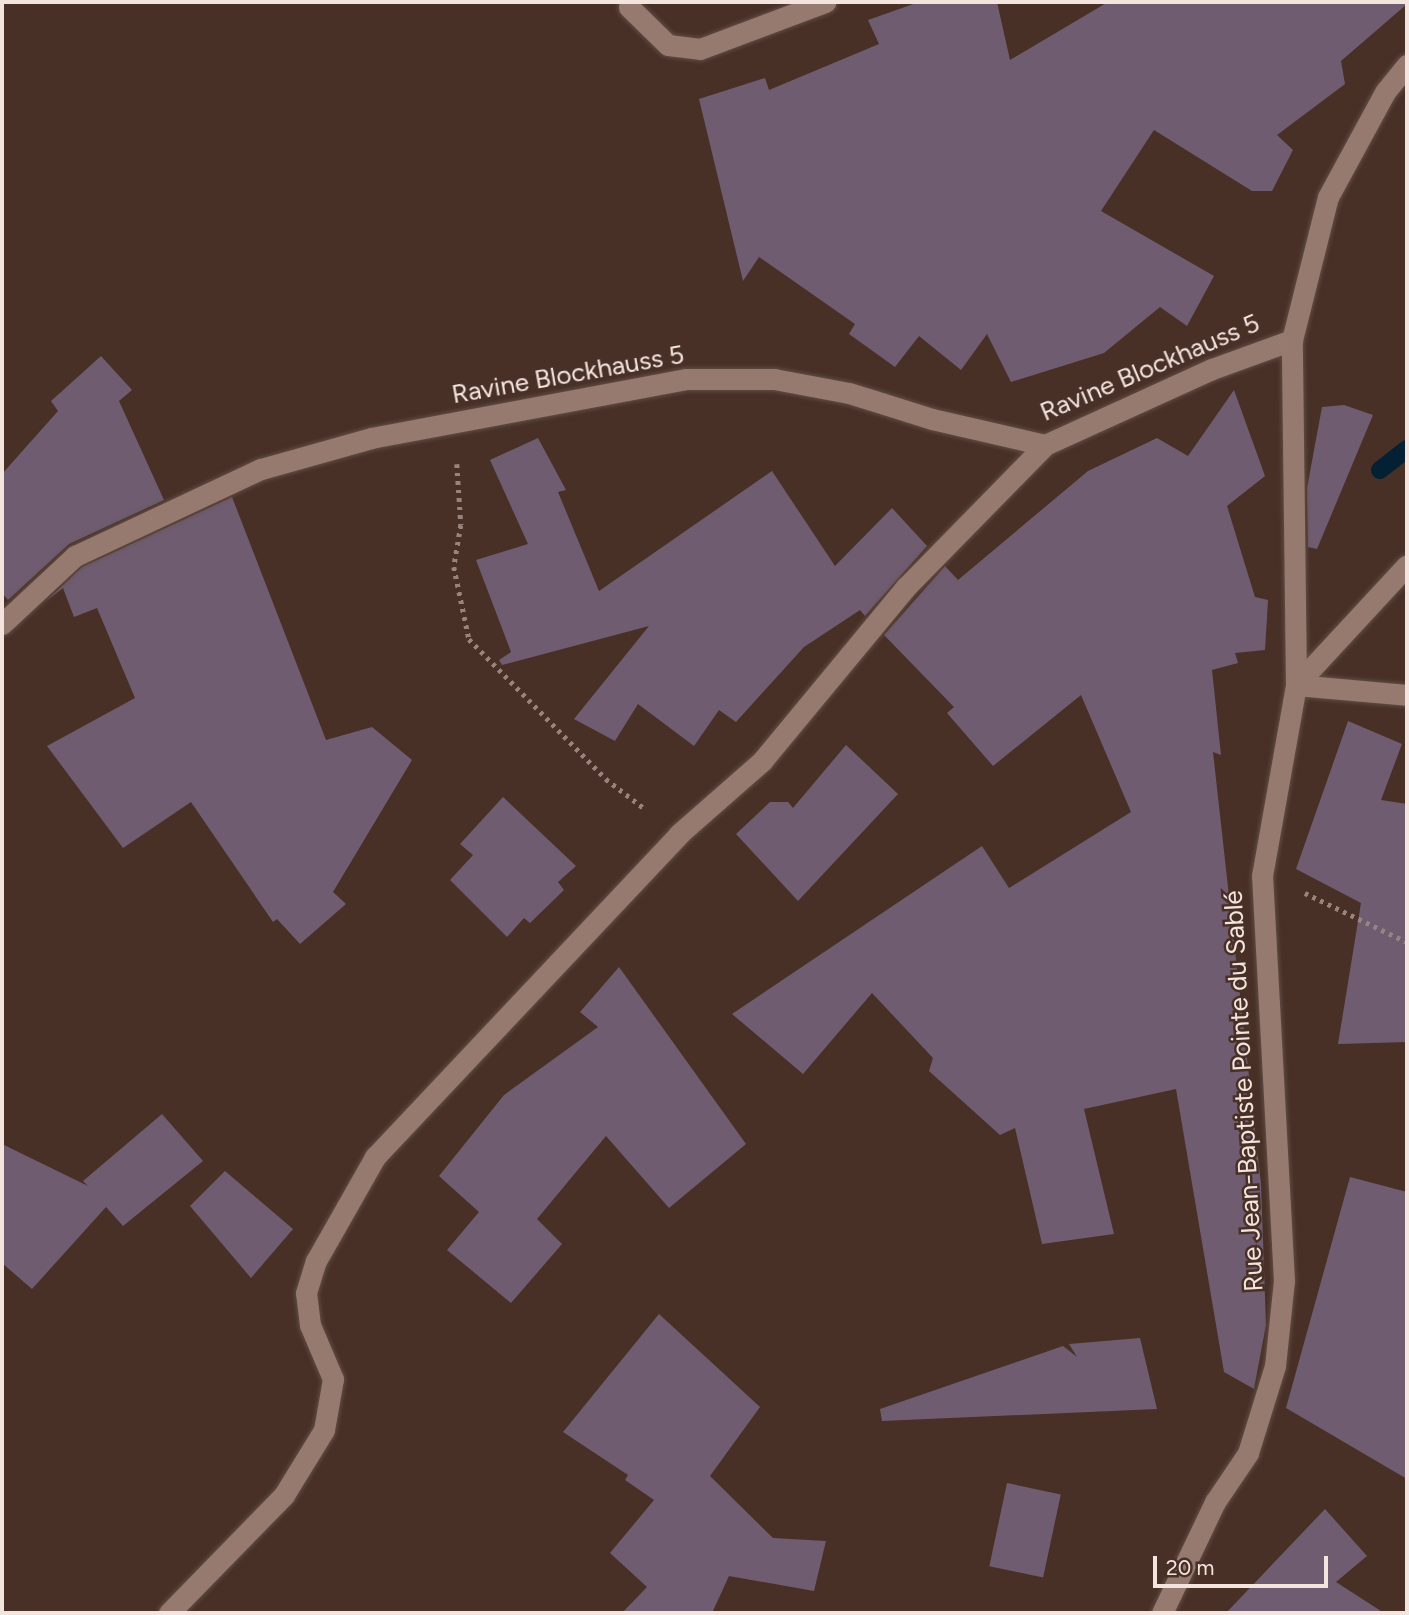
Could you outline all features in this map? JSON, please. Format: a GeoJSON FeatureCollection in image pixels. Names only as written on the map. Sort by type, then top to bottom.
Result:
{"type":"FeatureCollection","features":[{"type":"Feature","properties":{"kind":"street"},"geometry":{"type":"LineString","coordinates":[[629,7],[668,45],[700,50],[825,2]]}},
{"type":"Feature","properties":{"kind":"street","name":"Rue Jean-Baptiste Pointe du Sablé"},"geometry":{"type":"LineString","coordinates":[[1161,1613],[1215,1502],[1248,1453],[1275,1366],[1284,1281],[1262,876],[1296,685],[1292,340],[1328,197],[1385,92],[1407,65]]}},
{"type":"Feature","properties":{"kind":"street","name":"Ravine Blockhauss 5"},"geometry":{"type":"LineString","coordinates":[[2,624],[75,556],[261,469],[370,438],[469,422],[521,408],[685,379],[774,379],[849,393],[932,419],[1045,445],[1212,369],[1292,340]]}},
{"type":"Feature","properties":{"kind":"street"},"geometry":{"type":"LineString","coordinates":[[169,1613],[284,1495],[324,1430],[333,1379],[310,1325],[306,1293],[317,1261],[375,1157],[679,834],[762,761],[906,587],[1045,445]]}},
{"type":"Feature","properties":{"kind":"street"},"geometry":{"type":"LineString","coordinates":[[1296,685],[1407,565]]}},
{"type":"Feature","properties":{"kind":"street"},"geometry":{"type":"LineString","coordinates":[[1296,685],[1407,695]]}},
{"type":"Feature","properties":{"kind":"path"},"geometry":{"type":"LineString","coordinates":[[469,422],[459,430],[456,458],[461,525],[454,567],[469,639],[606,779],[679,834]]}},
{"type":"Feature","properties":{"kind":"path"},"geometry":{"type":"LineString","coordinates":[[1262,876],[1407,942]]}},
{"type":"Feature","properties":{"kind":"building"},"geometry":{"type":"Polygon","coordinates":[[[919,2],[997,2],[1010,60],[1108,2],[1407,4],[1341,61],[1345,84],[1277,135],[1293,150],[1272,191],[1252,191],[1154,130],[1101,211],[1214,276],[1187,326],[1160,307],[1104,353],[1011,382],[987,334],[961,370],[919,336],[895,367],[849,334],[855,324],[759,257],[743,281],[699,99],[765,78],[769,90],[879,44],[868,20],[919,2]]]}},
{"type":"Feature","properties":{"kind":"building"},"geometry":{"type":"Polygon","coordinates":[[[101,356],[132,390],[119,401],[164,500],[69,544],[8,600],[2,593],[2,474],[58,411],[51,401],[101,356]]]}},
{"type":"Feature","properties":{"kind":"building"},"geometry":{"type":"Polygon","coordinates":[[[1234,390],[1265,476],[1227,506],[1255,597],[1268,600],[1265,650],[1235,653],[1238,663],[1212,670],[1221,755],[1213,752],[1261,1184],[1266,1325],[1254,1389],[1224,1372],[1176,1089],[1084,1109],[1114,1234],[1042,1244],[1015,1128],[1000,1135],[929,1071],[933,1058],[872,993],[803,1074],[732,1014],[982,846],[1009,888],[1131,812],[1081,695],[993,766],[947,713],[954,707],[884,635],[945,566],[958,580],[1088,471],[1157,438],[1188,456],[1234,390]]]}},
{"type":"Feature","properties":{"kind":"building"},"geometry":{"type":"Polygon","coordinates":[[[1344,405],[1373,415],[1317,549],[1308,547],[1307,488],[1322,407],[1344,405]]]}},
{"type":"Feature","properties":{"kind":"building"},"geometry":{"type":"Polygon","coordinates":[[[538,438],[566,490],[558,492],[599,591],[772,471],[835,566],[892,508],[927,546],[865,616],[860,610],[804,647],[736,722],[719,710],[694,746],[638,704],[615,741],[574,719],[649,626],[502,665],[499,660],[511,652],[476,560],[528,544],[490,460],[538,438]]]}},
{"type":"Feature","properties":{"kind":"building"},"geometry":{"type":"Polygon","coordinates":[[[232,497],[326,740],[372,727],[412,760],[333,892],[346,904],[300,944],[277,919],[273,922],[191,802],[123,848],[47,746],[135,698],[97,608],[74,617],[63,588],[46,601],[82,567],[232,497]]]}},
{"type":"Feature","properties":{"kind":"building"},"geometry":{"type":"Polygon","coordinates":[[[1348,721],[1402,744],[1381,800],[1407,804],[1407,1042],[1338,1044],[1361,903],[1296,869],[1348,721]]]}},
{"type":"Feature","properties":{"kind":"building"},"geometry":{"type":"Polygon","coordinates":[[[846,745],[898,794],[798,901],[736,834],[770,802],[788,802],[793,808],[846,745]]]}},
{"type":"Feature","properties":{"kind":"building"},"geometry":{"type":"Polygon","coordinates":[[[503,797],[576,866],[558,882],[564,890],[530,923],[524,918],[507,937],[450,880],[473,855],[460,844],[503,797]]]}},
{"type":"Feature","properties":{"kind":"building"},"geometry":{"type":"Polygon","coordinates":[[[619,967],[746,1144],[669,1208],[606,1136],[537,1219],[562,1244],[511,1303],[447,1250],[479,1212],[439,1176],[504,1095],[598,1027],[580,1012],[619,967]]]}},
{"type":"Feature","properties":{"kind":"building"},"geometry":{"type":"Polygon","coordinates":[[[162,1114],[203,1161],[123,1226],[106,1207],[32,1289],[2,1263],[2,1144],[88,1186],[83,1181],[162,1114]]]}},
{"type":"Feature","properties":{"kind":"building"},"geometry":{"type":"Polygon","coordinates":[[[225,1171],[293,1229],[251,1278],[190,1206],[225,1171]]]}},
{"type":"Feature","properties":{"kind":"building"},"geometry":{"type":"Polygon","coordinates":[[[1350,1177],[1407,1192],[1407,1479],[1286,1408],[1350,1177]]]}},
{"type":"Feature","properties":{"kind":"building"},"geometry":{"type":"Polygon","coordinates":[[[659,1314],[760,1407],[710,1476],[773,1538],[826,1541],[814,1591],[729,1576],[712,1613],[622,1613],[647,1587],[610,1553],[654,1500],[625,1480],[628,1475],[563,1432],[659,1314]]]}},
{"type":"Feature","properties":{"kind":"building"},"geometry":{"type":"Polygon","coordinates":[[[1140,1338],[1157,1409],[882,1421],[880,1409],[1063,1346],[1077,1357],[1069,1344],[1140,1338]]]}},
{"type":"Feature","properties":{"kind":"building"},"geometry":{"type":"Polygon","coordinates":[[[1007,1483],[1061,1494],[1043,1578],[989,1566],[1007,1483]]]}},
{"type":"Feature","properties":{"kind":"building"},"geometry":{"type":"Polygon","coordinates":[[[1325,1509],[1367,1556],[1336,1582],[1384,1613],[1226,1613],[1325,1509]]]}},
{"type":"Feature","properties":{"kind":"waterway"},"geometry":{"type":"LineString","coordinates":[[1380,470],[1407,449]]}}]}
